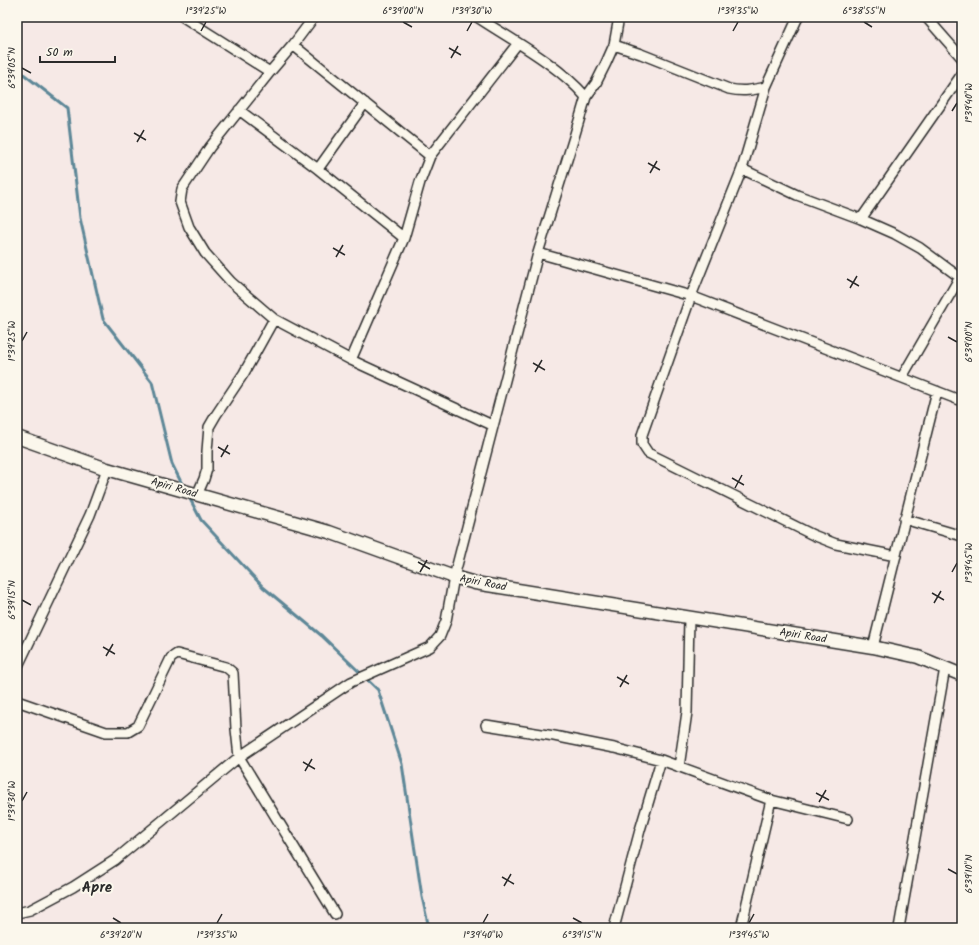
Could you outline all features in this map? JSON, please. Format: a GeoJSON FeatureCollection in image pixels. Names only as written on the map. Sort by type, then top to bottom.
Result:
{"type":"FeatureCollection","features":[{"type":"Feature","properties":{"kind":"street"},"geometry":{"type":"LineString","coordinates":[[183,17],[270,72]]}},
{"type":"Feature","properties":{"kind":"street"},"geometry":{"type":"LineString","coordinates":[[314,17],[294,45],[270,72],[210,147],[182,189],[180,202],[188,227],[205,252],[231,282],[274,319],[351,360],[492,425]]}},
{"type":"Feature","properties":{"kind":"street"},"geometry":{"type":"LineString","coordinates":[[477,17],[554,67],[586,97]]}},
{"type":"Feature","properties":{"kind":"street"},"geometry":{"type":"LineString","coordinates":[[17,913],[30,910],[73,887],[115,860],[239,757],[351,682],[430,647],[440,636],[446,621],[454,577],[492,425],[538,253],[576,134],[586,97],[596,83],[614,45],[619,17]]}},
{"type":"Feature","properties":{"kind":"street"},"geometry":{"type":"LineString","coordinates":[[798,17],[766,87],[742,169],[691,296],[642,435],[642,444],[648,453],[814,535],[836,544],[896,556]]}},
{"type":"Feature","properties":{"kind":"street"},"geometry":{"type":"LineString","coordinates":[[926,17],[962,58]]}},
{"type":"Feature","properties":{"kind":"street"},"geometry":{"type":"LineString","coordinates":[[351,360],[404,238],[420,182],[430,156],[518,44]]}},
{"type":"Feature","properties":{"kind":"street"},"geometry":{"type":"LineString","coordinates":[[294,45],[430,156]]}},
{"type":"Feature","properties":{"kind":"street"},"geometry":{"type":"LineString","coordinates":[[614,45],[647,56],[729,89],[742,92],[766,87]]}},
{"type":"Feature","properties":{"kind":"street"},"geometry":{"type":"LineString","coordinates":[[861,219],[962,74]]}},
{"type":"Feature","properties":{"kind":"street"},"geometry":{"type":"LineString","coordinates":[[318,169],[365,103]]}},
{"type":"Feature","properties":{"kind":"street"},"geometry":{"type":"LineString","coordinates":[[239,110],[318,169],[404,238]]}},
{"type":"Feature","properties":{"kind":"street"},"geometry":{"type":"LineString","coordinates":[[742,169],[797,195],[861,219],[895,234],[920,248],[961,278],[902,377]]}},
{"type":"Feature","properties":{"kind":"street"},"geometry":{"type":"LineString","coordinates":[[538,253],[691,296],[962,400]]}},
{"type":"Feature","properties":{"kind":"street"},"geometry":{"type":"LineString","coordinates":[[197,495],[207,469],[209,427],[244,373],[274,319]]}},
{"type":"Feature","properties":{"kind":"street"},"geometry":{"type":"LineString","coordinates":[[873,647],[937,391]]}},
{"type":"Feature","properties":{"kind":"street","name":"Apiri Road"},"geometry":{"type":"LineString","coordinates":[[17,437],[107,469],[329,532],[454,577],[475,583],[873,647],[918,657],[962,675]]}},
{"type":"Feature","properties":{"kind":"street"},"geometry":{"type":"LineString","coordinates":[[17,666],[90,515],[107,469]]}},
{"type":"Feature","properties":{"kind":"street"},"geometry":{"type":"LineString","coordinates":[[904,519],[962,536]]}},
{"type":"Feature","properties":{"kind":"street"},"geometry":{"type":"LineString","coordinates":[[679,767],[686,712],[689,618]]}},
{"type":"Feature","properties":{"kind":"street"},"geometry":{"type":"LineString","coordinates":[[17,701],[106,732],[128,732],[138,726],[171,658],[177,654],[189,656],[226,668],[233,673],[239,757],[335,914]]}},
{"type":"Feature","properties":{"kind":"street"},"geometry":{"type":"LineString","coordinates":[[899,928],[945,668]]}},
{"type":"Feature","properties":{"kind":"street"},"geometry":{"type":"LineString","coordinates":[[486,725],[569,739],[614,748],[661,760],[771,800],[848,819]]}},
{"type":"Feature","properties":{"kind":"street"},"geometry":{"type":"LineString","coordinates":[[614,928],[640,830],[661,760]]}},
{"type":"Feature","properties":{"kind":"street"},"geometry":{"type":"LineString","coordinates":[[741,928],[771,800]]}},
{"type":"Feature","properties":{"kind":"waterway"},"geometry":{"type":"LineString","coordinates":[[17,69],[67,108],[80,218],[103,319],[152,382],[172,464],[183,486]]}},
{"type":"Feature","properties":{"kind":"waterway"},"geometry":{"type":"LineString","coordinates":[[189,497],[201,520],[263,587],[322,636],[378,690],[402,764],[422,897],[429,928]]}},
{"type":"Feature","properties":{"kind":"district","name":"Apre"},"geometry":{"type":"Point","coordinates":[97,888]}}]}
